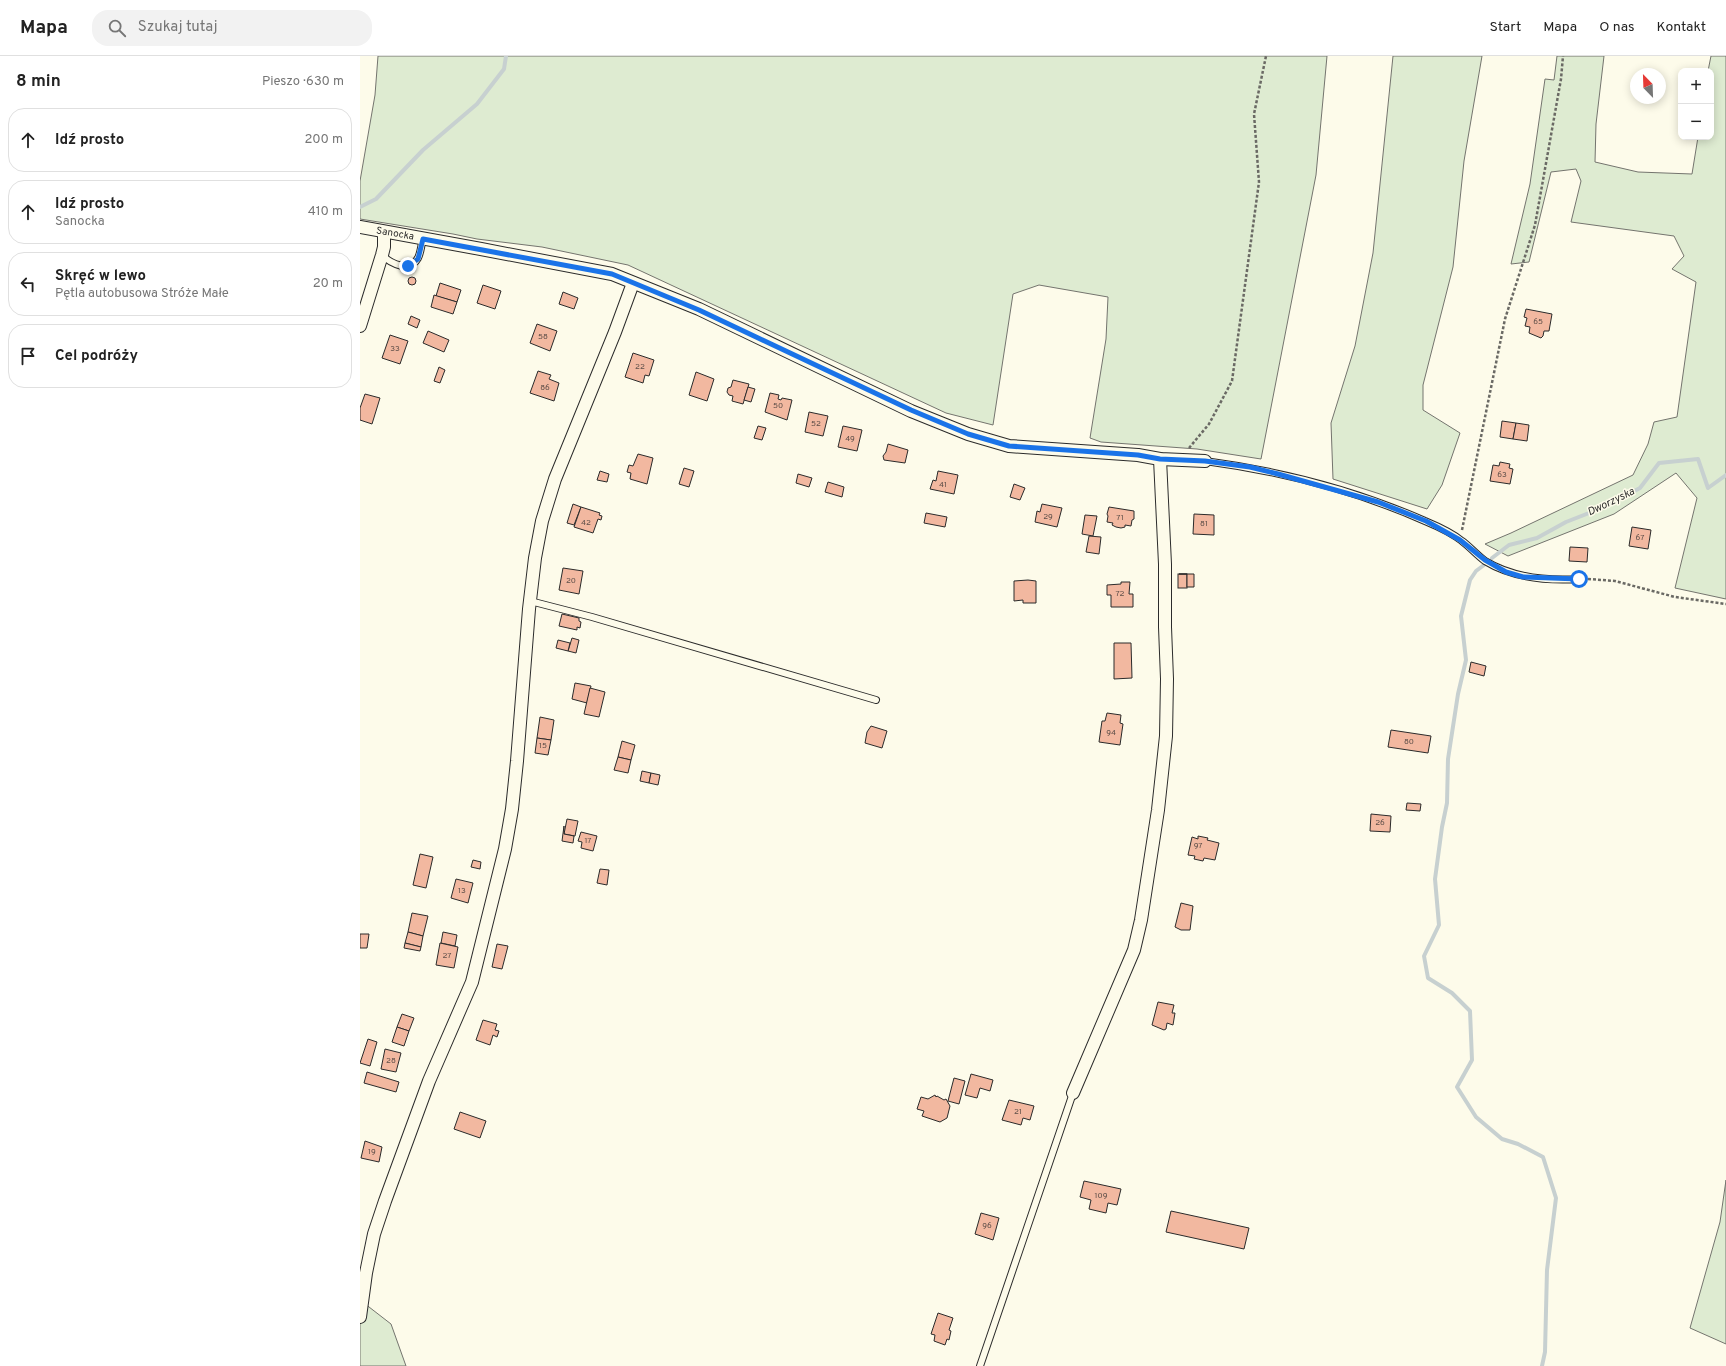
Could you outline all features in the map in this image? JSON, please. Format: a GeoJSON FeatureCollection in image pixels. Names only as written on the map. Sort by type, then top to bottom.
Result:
{"type":"FeatureCollection","features":[{"type":"Feature","properties":{"kind":"street","name":"Sanocka"},"geometry":{"type":"LineString","coordinates":[[360,228],[612,274],[699,310],[911,410],[968,434],[1009,446],[1138,455],[1160,459],[1205,461]]}},
{"type":"Feature","properties":{"kind":"street"},"geometry":{"type":"LineString","coordinates":[[360,326],[382,256],[384,247],[384,232]]}},
{"type":"Feature","properties":{"kind":"street"},"geometry":{"type":"LineString","coordinates":[[360,1318],[366,1273],[379,1221],[429,1081],[472,982],[501,865],[512,809],[530,601],[535,558],[542,521],[555,479],[616,332],[633,283]]}},
{"type":"Feature","properties":{"kind":"street"},"geometry":{"type":"LineString","coordinates":[[1073,1093],[1134,950],[1141,920],[1158,810],[1166,736],[1167,678],[1165,627],[1166,564],[1160,459]]}},
{"type":"Feature","properties":{"kind":"lane"},"geometry":{"type":"LineString","coordinates":[[382,256],[397,266],[408,266],[418,259],[423,239]]}},
{"type":"Feature","properties":{"kind":"lane"},"geometry":{"type":"LineString","coordinates":[[1205,461],[1250,467],[1334,488],[1378,502],[1426,521],[1460,540],[1485,560],[1506,572],[1523,577],[1579,579]]}},
{"type":"Feature","properties":{"kind":"lane"},"geometry":{"type":"LineString","coordinates":[[530,601],[600,619],[876,700]]}},
{"type":"Feature","properties":{"kind":"lane"},"geometry":{"type":"LineString","coordinates":[[980,1366],[1073,1093]]}},
{"type":"Feature","properties":{"kind":"path"},"geometry":{"type":"LineString","coordinates":[[1178,460],[1209,424],[1232,381],[1259,182],[1254,114],[1266,56]]}},
{"type":"Feature","properties":{"kind":"path"},"geometry":{"type":"LineString","coordinates":[[1460,540],[1505,319],[1535,225],[1561,78],[1563,56]]}},
{"type":"Feature","properties":{"kind":"path"},"geometry":{"type":"LineString","coordinates":[[1579,579],[1615,581],[1675,597],[1726,604]]}},
{"type":"Feature","properties":{"kind":"green space"},"geometry":{"type":"Polygon","coordinates":[[[378,56],[1327,56],[1316,175],[1261,459],[1197,449],[1101,442],[1090,438],[1106,339],[1108,297],[1039,285],[1013,294],[993,425],[946,413],[628,265],[542,247],[477,239],[360,219],[360,181],[375,95],[378,56]]]}},
{"type":"Feature","properties":{"kind":"green space"},"geometry":{"type":"Polygon","coordinates":[[[1393,56],[1482,56],[1464,161],[1453,267],[1423,385],[1423,410],[1460,433],[1442,485],[1427,509],[1333,479],[1331,423],[1355,346],[1373,253],[1393,56]]]}},
{"type":"Feature","properties":{"kind":"green space"},"geometry":{"type":"Polygon","coordinates":[[[1557,56],[1604,56],[1596,124],[1595,162],[1638,172],[1692,174],[1698,140],[1714,140],[1714,68],[1709,68],[1711,56],[1726,56],[1726,599],[1675,588],[1697,498],[1676,473],[1614,514],[1508,556],[1485,544],[1633,475],[1648,444],[1654,422],[1677,417],[1696,282],[1672,269],[1684,256],[1674,236],[1571,222],[1581,181],[1576,169],[1551,172],[1529,262],[1511,264],[1530,184],[1545,79],[1554,80],[1557,56]]]}},
{"type":"Feature","properties":{"kind":"green space"},"geometry":{"type":"Polygon","coordinates":[[[1726,1180],[1726,1344],[1690,1328],[1720,1222],[1726,1180]]]}},
{"type":"Feature","properties":{"kind":"green space"},"geometry":{"type":"Polygon","coordinates":[[[360,1300],[391,1324],[406,1366],[360,1366],[360,1300]]]}},
{"type":"Feature","properties":{"kind":"building"},"geometry":{"type":"Polygon","coordinates":[[[410,277],[414,277],[416,281],[414,285],[410,285],[408,283],[408,279],[410,277]]]}},
{"type":"Feature","properties":{"kind":"building"},"geometry":{"type":"Polygon","coordinates":[[[440,283],[461,290],[457,302],[436,296],[440,283]]]}},
{"type":"Feature","properties":{"kind":"building"},"geometry":{"type":"Polygon","coordinates":[[[483,285],[501,291],[495,309],[477,303],[483,285]]]}},
{"type":"Feature","properties":{"kind":"building"},"geometry":{"type":"Polygon","coordinates":[[[563,292],[578,298],[574,309],[559,304],[563,292]]]}},
{"type":"Feature","properties":{"kind":"building"},"geometry":{"type":"Polygon","coordinates":[[[434,295],[457,302],[453,314],[431,307],[434,295]]]}},
{"type":"Feature","properties":{"kind":"building"},"geometry":{"type":"Polygon","coordinates":[[[1526,309],[1552,314],[1549,331],[1544,331],[1541,338],[1529,333],[1530,327],[1525,326],[1527,318],[1524,317],[1526,309]]]}},
{"type":"Feature","properties":{"kind":"building"},"geometry":{"type":"Polygon","coordinates":[[[411,316],[420,320],[417,328],[408,324],[411,316]]]}},
{"type":"Feature","properties":{"kind":"building"},"geometry":{"type":"Polygon","coordinates":[[[537,324],[557,331],[550,351],[530,343],[537,324]]]}},
{"type":"Feature","properties":{"kind":"building"},"geometry":{"type":"Polygon","coordinates":[[[428,331],[449,340],[444,352],[423,343],[428,331]]]}},
{"type":"Feature","properties":{"kind":"building"},"geometry":{"type":"Polygon","coordinates":[[[390,335],[408,341],[400,364],[382,358],[390,335]]]}},
{"type":"Feature","properties":{"kind":"building"},"geometry":{"type":"Polygon","coordinates":[[[633,353],[654,360],[649,376],[645,375],[643,383],[625,377],[633,353]]]}},
{"type":"Feature","properties":{"kind":"building"},"geometry":{"type":"Polygon","coordinates":[[[439,367],[445,370],[440,383],[434,381],[439,367]]]}},
{"type":"Feature","properties":{"kind":"building"},"geometry":{"type":"Polygon","coordinates":[[[538,371],[551,375],[549,379],[559,383],[554,401],[530,393],[538,371]]]}},
{"type":"Feature","properties":{"kind":"building"},"geometry":{"type":"Polygon","coordinates":[[[696,372],[714,379],[707,401],[689,395],[696,372]]]}},
{"type":"Feature","properties":{"kind":"building"},"geometry":{"type":"Polygon","coordinates":[[[733,380],[749,384],[743,404],[732,401],[733,396],[729,395],[727,392],[728,388],[731,387],[733,380]]]}},
{"type":"Feature","properties":{"kind":"building"},"geometry":{"type":"Polygon","coordinates":[[[748,387],[755,389],[751,402],[744,400],[748,387]]]}},
{"type":"Feature","properties":{"kind":"building"},"geometry":{"type":"Polygon","coordinates":[[[770,393],[779,395],[778,399],[781,400],[782,398],[792,400],[787,420],[765,412],[770,393]]]}},
{"type":"Feature","properties":{"kind":"building"},"geometry":{"type":"Polygon","coordinates":[[[365,394],[380,398],[372,424],[360,420],[360,408],[365,394]]]}},
{"type":"Feature","properties":{"kind":"building"},"geometry":{"type":"Polygon","coordinates":[[[809,412],[828,416],[823,436],[805,432],[809,412]]]}},
{"type":"Feature","properties":{"kind":"building"},"geometry":{"type":"Polygon","coordinates":[[[1502,421],[1516,423],[1513,439],[1500,437],[1502,421]]]}},
{"type":"Feature","properties":{"kind":"building"},"geometry":{"type":"Polygon","coordinates":[[[1516,423],[1529,425],[1527,441],[1513,439],[1516,423]]]}},
{"type":"Feature","properties":{"kind":"building"},"geometry":{"type":"Polygon","coordinates":[[[758,426],[766,428],[762,440],[754,438],[758,426]]]}},
{"type":"Feature","properties":{"kind":"building"},"geometry":{"type":"Polygon","coordinates":[[[843,426],[862,430],[857,451],[838,447],[843,426]]]}},
{"type":"Feature","properties":{"kind":"building"},"geometry":{"type":"Polygon","coordinates":[[[888,444],[908,450],[905,463],[884,460],[883,456],[886,452],[888,444]]]}},
{"type":"Feature","properties":{"kind":"building"},"geometry":{"type":"Polygon","coordinates":[[[638,454],[653,458],[647,484],[630,479],[631,473],[627,472],[629,465],[633,466],[638,454]]]}},
{"type":"Feature","properties":{"kind":"building"},"geometry":{"type":"Polygon","coordinates":[[[1500,462],[1510,464],[1509,468],[1513,469],[1510,484],[1490,481],[1493,465],[1499,466],[1500,462]]]}},
{"type":"Feature","properties":{"kind":"building"},"geometry":{"type":"Polygon","coordinates":[[[684,468],[694,471],[689,487],[679,484],[684,468]]]}},
{"type":"Feature","properties":{"kind":"building"},"geometry":{"type":"Polygon","coordinates":[[[600,471],[609,474],[607,482],[597,480],[600,471]]]}},
{"type":"Feature","properties":{"kind":"building"},"geometry":{"type":"Polygon","coordinates":[[[938,471],[958,475],[954,494],[930,489],[933,480],[936,481],[938,471]]]}},
{"type":"Feature","properties":{"kind":"building"},"geometry":{"type":"Polygon","coordinates":[[[798,474],[812,478],[809,487],[796,483],[798,474]]]}},
{"type":"Feature","properties":{"kind":"building"},"geometry":{"type":"Polygon","coordinates":[[[828,482],[844,487],[842,497],[825,492],[828,482]]]}},
{"type":"Feature","properties":{"kind":"building"},"geometry":{"type":"Polygon","coordinates":[[[1014,484],[1025,488],[1020,500],[1010,497],[1014,484]]]}},
{"type":"Feature","properties":{"kind":"building"},"geometry":{"type":"Polygon","coordinates":[[[573,504],[581,507],[574,525],[567,523],[573,504]]]}},
{"type":"Feature","properties":{"kind":"building"},"geometry":{"type":"Polygon","coordinates":[[[1042,504],[1062,508],[1057,527],[1035,522],[1037,511],[1040,512],[1042,504]]]}},
{"type":"Feature","properties":{"kind":"building"},"geometry":{"type":"Polygon","coordinates":[[[581,507],[600,513],[599,515],[602,516],[601,520],[598,519],[593,533],[574,527],[581,507]]]}},
{"type":"Feature","properties":{"kind":"building"},"geometry":{"type":"Polygon","coordinates":[[[1109,507],[1134,511],[1134,519],[1132,520],[1131,526],[1125,525],[1125,527],[1121,528],[1112,525],[1113,523],[1107,522],[1109,507]]]}},
{"type":"Feature","properties":{"kind":"building"},"geometry":{"type":"Polygon","coordinates":[[[926,513],[947,517],[945,527],[924,523],[926,513]]]}},
{"type":"Feature","properties":{"kind":"building"},"geometry":{"type":"Polygon","coordinates":[[[1194,514],[1214,515],[1214,535],[1193,534],[1194,514]]]}},
{"type":"Feature","properties":{"kind":"building"},"geometry":{"type":"Polygon","coordinates":[[[1085,515],[1097,516],[1093,536],[1082,534],[1085,515]]]}},
{"type":"Feature","properties":{"kind":"building"},"geometry":{"type":"Polygon","coordinates":[[[1632,527],[1651,530],[1648,549],[1629,546],[1632,527]]]}},
{"type":"Feature","properties":{"kind":"building"},"geometry":{"type":"Polygon","coordinates":[[[1089,536],[1101,537],[1099,554],[1086,552],[1089,536]]]}},
{"type":"Feature","properties":{"kind":"building"},"geometry":{"type":"Polygon","coordinates":[[[1570,547],[1588,548],[1587,562],[1569,561],[1570,547]]]}},
{"type":"Feature","properties":{"kind":"building"},"geometry":{"type":"Polygon","coordinates":[[[563,568],[583,571],[579,594],[559,590],[563,568]]]}},
{"type":"Feature","properties":{"kind":"building"},"geometry":{"type":"Polygon","coordinates":[[[1178,574],[1187,574],[1187,588],[1178,588],[1178,574]]]}},
{"type":"Feature","properties":{"kind":"building"},"geometry":{"type":"Polygon","coordinates":[[[1187,574],[1194,574],[1194,587],[1187,587],[1187,574]]]}},
{"type":"Feature","properties":{"kind":"building"},"geometry":{"type":"Polygon","coordinates":[[[1014,581],[1036,581],[1036,603],[1023,603],[1023,600],[1014,601],[1014,581]]]}},
{"type":"Feature","properties":{"kind":"building"},"geometry":{"type":"Polygon","coordinates":[[[1121,582],[1130,582],[1129,594],[1133,594],[1133,607],[1111,607],[1111,595],[1107,595],[1107,585],[1121,584],[1121,582]]]}},
{"type":"Feature","properties":{"kind":"building"},"geometry":{"type":"Polygon","coordinates":[[[562,614],[579,618],[579,621],[581,622],[580,628],[577,627],[577,630],[559,626],[562,614]]]}},
{"type":"Feature","properties":{"kind":"building"},"geometry":{"type":"Polygon","coordinates":[[[572,638],[579,640],[576,653],[568,651],[572,638]]]}},
{"type":"Feature","properties":{"kind":"building"},"geometry":{"type":"Polygon","coordinates":[[[558,640],[570,643],[568,651],[556,648],[558,640]]]}},
{"type":"Feature","properties":{"kind":"building"},"geometry":{"type":"Polygon","coordinates":[[[1114,643],[1131,643],[1132,678],[1114,679],[1114,643]]]}},
{"type":"Feature","properties":{"kind":"building"},"geometry":{"type":"Polygon","coordinates":[[[1471,662],[1486,666],[1484,676],[1469,672],[1471,662]]]}},
{"type":"Feature","properties":{"kind":"building"},"geometry":{"type":"Polygon","coordinates":[[[575,683],[591,686],[587,703],[572,699],[575,683]]]}},
{"type":"Feature","properties":{"kind":"building"},"geometry":{"type":"Polygon","coordinates":[[[590,688],[605,692],[599,717],[584,714],[590,688]]]}},
{"type":"Feature","properties":{"kind":"building"},"geometry":{"type":"Polygon","coordinates":[[[1107,713],[1121,715],[1120,723],[1123,724],[1120,745],[1099,742],[1102,721],[1105,721],[1107,713]]]}},
{"type":"Feature","properties":{"kind":"building"},"geometry":{"type":"Polygon","coordinates":[[[540,717],[554,720],[551,740],[537,738],[540,717]]]}},
{"type":"Feature","properties":{"kind":"building"},"geometry":{"type":"Polygon","coordinates":[[[871,726],[887,731],[882,748],[865,743],[867,732],[871,726]]]}},
{"type":"Feature","properties":{"kind":"building"},"geometry":{"type":"Polygon","coordinates":[[[1391,730],[1431,736],[1428,753],[1388,747],[1391,730]]]}},
{"type":"Feature","properties":{"kind":"building"},"geometry":{"type":"Polygon","coordinates":[[[537,738],[551,740],[548,755],[535,753],[537,738]]]}},
{"type":"Feature","properties":{"kind":"building"},"geometry":{"type":"Polygon","coordinates":[[[622,741],[635,745],[631,760],[618,757],[622,741]]]}},
{"type":"Feature","properties":{"kind":"building"},"geometry":{"type":"Polygon","coordinates":[[[618,757],[631,760],[628,773],[614,770],[618,757]]]}},
{"type":"Feature","properties":{"kind":"building"},"geometry":{"type":"Polygon","coordinates":[[[642,771],[651,773],[649,783],[640,781],[642,771]]]}},
{"type":"Feature","properties":{"kind":"building"},"geometry":{"type":"Polygon","coordinates":[[[651,773],[660,775],[658,785],[649,783],[651,773]]]}},
{"type":"Feature","properties":{"kind":"building"},"geometry":{"type":"Polygon","coordinates":[[[1407,803],[1421,804],[1420,811],[1406,810],[1407,803]]]}},
{"type":"Feature","properties":{"kind":"building"},"geometry":{"type":"Polygon","coordinates":[[[1371,814],[1391,816],[1390,832],[1370,831],[1371,814]]]}},
{"type":"Feature","properties":{"kind":"building"},"geometry":{"type":"Polygon","coordinates":[[[567,819],[578,821],[575,836],[564,834],[567,819]]]}},
{"type":"Feature","properties":{"kind":"building"},"geometry":{"type":"Polygon","coordinates":[[[564,826],[564,834],[574,836],[573,843],[562,841],[564,826]]]}},
{"type":"Feature","properties":{"kind":"building"},"geometry":{"type":"Polygon","coordinates":[[[581,832],[597,836],[593,851],[581,848],[582,842],[578,841],[581,832]]]}},
{"type":"Feature","properties":{"kind":"building"},"geometry":{"type":"Polygon","coordinates":[[[1198,836],[1208,838],[1207,840],[1219,843],[1215,860],[1204,858],[1203,861],[1194,859],[1195,856],[1188,855],[1192,837],[1198,839],[1198,836]]]}},
{"type":"Feature","properties":{"kind":"building"},"geometry":{"type":"Polygon","coordinates":[[[420,854],[433,857],[426,888],[413,885],[420,854]]]}},
{"type":"Feature","properties":{"kind":"building"},"geometry":{"type":"Polygon","coordinates":[[[473,860],[481,862],[480,869],[471,867],[473,860]]]}},
{"type":"Feature","properties":{"kind":"building"},"geometry":{"type":"Polygon","coordinates":[[[600,869],[609,870],[607,885],[597,883],[600,869]]]}},
{"type":"Feature","properties":{"kind":"building"},"geometry":{"type":"Polygon","coordinates":[[[456,879],[473,883],[468,903],[451,898],[456,879]]]}},
{"type":"Feature","properties":{"kind":"building"},"geometry":{"type":"Polygon","coordinates":[[[1181,903],[1193,906],[1190,930],[1181,930],[1175,927],[1181,903]]]}},
{"type":"Feature","properties":{"kind":"building"},"geometry":{"type":"Polygon","coordinates":[[[412,913],[428,916],[423,936],[408,932],[412,913]]]}},
{"type":"Feature","properties":{"kind":"building"},"geometry":{"type":"Polygon","coordinates":[[[408,932],[423,936],[421,947],[405,943],[408,932]]]}},
{"type":"Feature","properties":{"kind":"building"},"geometry":{"type":"Polygon","coordinates":[[[443,932],[457,935],[455,946],[441,943],[443,932]]]}},
{"type":"Feature","properties":{"kind":"building"},"geometry":{"type":"Polygon","coordinates":[[[360,934],[369,934],[367,948],[360,948],[360,934]]]}},
{"type":"Feature","properties":{"kind":"building"},"geometry":{"type":"Polygon","coordinates":[[[405,943],[421,947],[420,951],[404,948],[405,943]]]}},
{"type":"Feature","properties":{"kind":"building"},"geometry":{"type":"Polygon","coordinates":[[[440,943],[458,947],[454,968],[436,965],[440,943]]]}},
{"type":"Feature","properties":{"kind":"building"},"geometry":{"type":"Polygon","coordinates":[[[497,944],[508,946],[502,969],[492,967],[497,944]]]}},
{"type":"Feature","properties":{"kind":"building"},"geometry":{"type":"Polygon","coordinates":[[[1158,1002],[1174,1005],[1172,1013],[1175,1013],[1173,1025],[1167,1023],[1166,1029],[1164,1030],[1152,1025],[1158,1002]]]}},
{"type":"Feature","properties":{"kind":"building"},"geometry":{"type":"Polygon","coordinates":[[[402,1014],[414,1018],[409,1031],[397,1027],[402,1014]]]}},
{"type":"Feature","properties":{"kind":"building"},"geometry":{"type":"Polygon","coordinates":[[[483,1020],[497,1024],[495,1030],[499,1031],[497,1037],[493,1035],[490,1045],[476,1040],[483,1020]]]}},
{"type":"Feature","properties":{"kind":"building"},"geometry":{"type":"Polygon","coordinates":[[[397,1027],[409,1031],[404,1046],[392,1042],[397,1027]]]}},
{"type":"Feature","properties":{"kind":"building"},"geometry":{"type":"Polygon","coordinates":[[[368,1039],[377,1042],[370,1066],[360,1063],[368,1039]]]}},
{"type":"Feature","properties":{"kind":"building"},"geometry":{"type":"Polygon","coordinates":[[[385,1049],[401,1053],[396,1072],[381,1069],[385,1049]]]}},
{"type":"Feature","properties":{"kind":"building"},"geometry":{"type":"Polygon","coordinates":[[[367,1072],[399,1082],[396,1092],[364,1083],[367,1072]]]}},
{"type":"Feature","properties":{"kind":"building"},"geometry":{"type":"Polygon","coordinates":[[[971,1074],[993,1080],[990,1091],[980,1088],[977,1098],[965,1095],[971,1074]]]}},
{"type":"Feature","properties":{"kind":"building"},"geometry":{"type":"Polygon","coordinates":[[[954,1078],[965,1081],[959,1104],[948,1101],[954,1078]]]}},
{"type":"Feature","properties":{"kind":"building"},"geometry":{"type":"Polygon","coordinates":[[[935,1095],[936,1097],[937,1096],[944,1100],[946,1099],[950,1106],[947,1118],[940,1122],[922,1116],[924,1111],[917,1109],[921,1097],[928,1099],[935,1095]]]}},
{"type":"Feature","properties":{"kind":"building"},"geometry":{"type":"Polygon","coordinates":[[[1009,1100],[1034,1106],[1030,1120],[1023,1118],[1021,1125],[1002,1120],[1009,1100]]]}},
{"type":"Feature","properties":{"kind":"building"},"geometry":{"type":"Polygon","coordinates":[[[460,1112],[486,1121],[480,1138],[454,1129],[460,1112]]]}},
{"type":"Feature","properties":{"kind":"building"},"geometry":{"type":"Polygon","coordinates":[[[365,1141],[382,1147],[379,1162],[361,1158],[365,1141]]]}},
{"type":"Feature","properties":{"kind":"building"},"geometry":{"type":"Polygon","coordinates":[[[1084,1181],[1121,1189],[1117,1205],[1108,1203],[1106,1213],[1089,1209],[1091,1200],[1080,1197],[1084,1181]]]}},
{"type":"Feature","properties":{"kind":"building"},"geometry":{"type":"Polygon","coordinates":[[[1171,1211],[1249,1228],[1244,1249],[1166,1232],[1171,1211]]]}},
{"type":"Feature","properties":{"kind":"building"},"geometry":{"type":"Polygon","coordinates":[[[981,1213],[999,1218],[993,1240],[975,1234],[981,1213]]]}},
{"type":"Feature","properties":{"kind":"building"},"geometry":{"type":"Polygon","coordinates":[[[938,1313],[953,1318],[949,1330],[951,1331],[949,1340],[947,1339],[945,1345],[934,1341],[935,1335],[931,1334],[938,1313]]]}},
{"type":"Feature","properties":{"kind":"waterway"},"geometry":{"type":"LineString","coordinates":[[360,207],[376,199],[423,150],[477,104],[504,69],[506,56]]}},
{"type":"Feature","properties":{"kind":"waterway","name":"Dworzyska"},"geometry":{"type":"LineString","coordinates":[[1492,558],[1509,545],[1537,538],[1566,522],[1602,508],[1640,488],[1659,463],[1698,459],[1708,488],[1726,475]]}},
{"type":"Feature","properties":{"kind":"waterway"},"geometry":{"type":"LineString","coordinates":[[1484,565],[1476,571],[1470,580],[1461,616],[1466,660],[1458,694],[1448,759],[1447,803],[1435,879],[1439,925],[1424,956],[1428,978],[1452,993],[1470,1011],[1472,1060],[1457,1087],[1476,1117],[1502,1139],[1518,1144],[1543,1157],[1556,1198],[1547,1270],[1545,1352],[1542,1366]]}},
{"type":"Feature","properties":{"kind":"route"},"geometry":{"type":"LineString","coordinates":[[408,266],[418,259],[423,239],[612,274],[699,310],[911,410],[968,434],[1009,446],[1138,455],[1160,459],[1205,461],[1250,467],[1326,486],[1378,502],[1426,521],[1460,540],[1485,560],[1506,572],[1523,577],[1579,579]]}}]}
